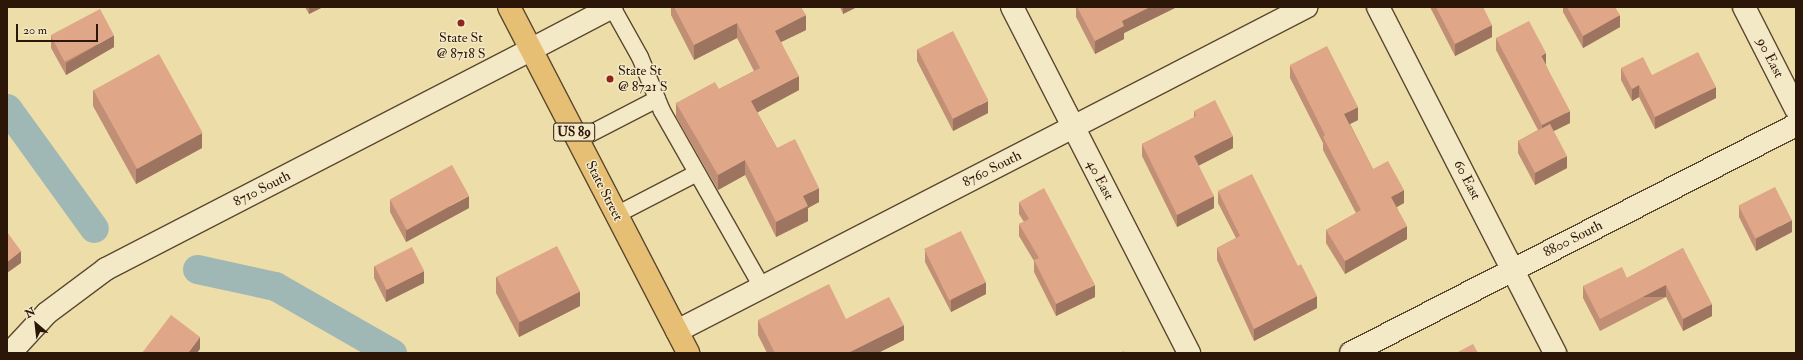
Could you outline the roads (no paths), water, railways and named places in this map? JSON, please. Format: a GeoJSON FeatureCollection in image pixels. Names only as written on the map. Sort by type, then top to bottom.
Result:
{"type":"FeatureCollection","features":[{"type":"Feature","properties":{"kind":"main road","name":"State Street"},"geometry":{"type":"LineString","coordinates":[[509,7],[688,353]]}},
{"type":"Feature","properties":{"kind":"street","name":"8710 South"},"geometry":{"type":"LineString","coordinates":[[10,353],[47,313],[106,270],[612,7]]}},
{"type":"Feature","properties":{"kind":"street","name":"40 East"},"geometry":{"type":"LineString","coordinates":[[1012,7],[1190,353]]}},
{"type":"Feature","properties":{"kind":"street","name":"8760 South"},"geometry":{"type":"LineString","coordinates":[[677,331],[1306,7]]}},
{"type":"Feature","properties":{"kind":"street","name":"60 East"},"geometry":{"type":"LineString","coordinates":[[1378,7],[1555,353]]}},
{"type":"Feature","properties":{"kind":"street","name":"90 East"},"geometry":{"type":"LineString","coordinates":[[1744,7],[1796,109]]}},
{"type":"Feature","properties":{"kind":"street","name":"8800 South"},"geometry":{"type":"LineString","coordinates":[[1351,353],[1796,125]]}},
{"type":"Feature","properties":{"kind":"lane"},"geometry":{"type":"LineString","coordinates":[[612,7],[640,57],[657,99],[762,287]]}},
{"type":"Feature","properties":{"kind":"lane"},"geometry":{"type":"LineString","coordinates":[[578,140],[657,99]]}},
{"type":"Feature","properties":{"kind":"lane"},"geometry":{"type":"LineString","coordinates":[[616,215],[697,173]]}},
{"type":"Feature","properties":{"kind":"waterway"},"geometry":{"type":"LineString","coordinates":[[7,108],[94,228]]}},
{"type":"Feature","properties":{"kind":"waterway"},"geometry":{"type":"LineString","coordinates":[[197,269],[275,286],[392,353]]}},
{"type":"Feature","properties":{"kind":"place","name":"State St @ 8718 S"},"geometry":{"type":"Point","coordinates":[461,23]}},
{"type":"Feature","properties":{"kind":"place","name":"State St @ 8721 S"},"geometry":{"type":"Point","coordinates":[610,79]}}]}
